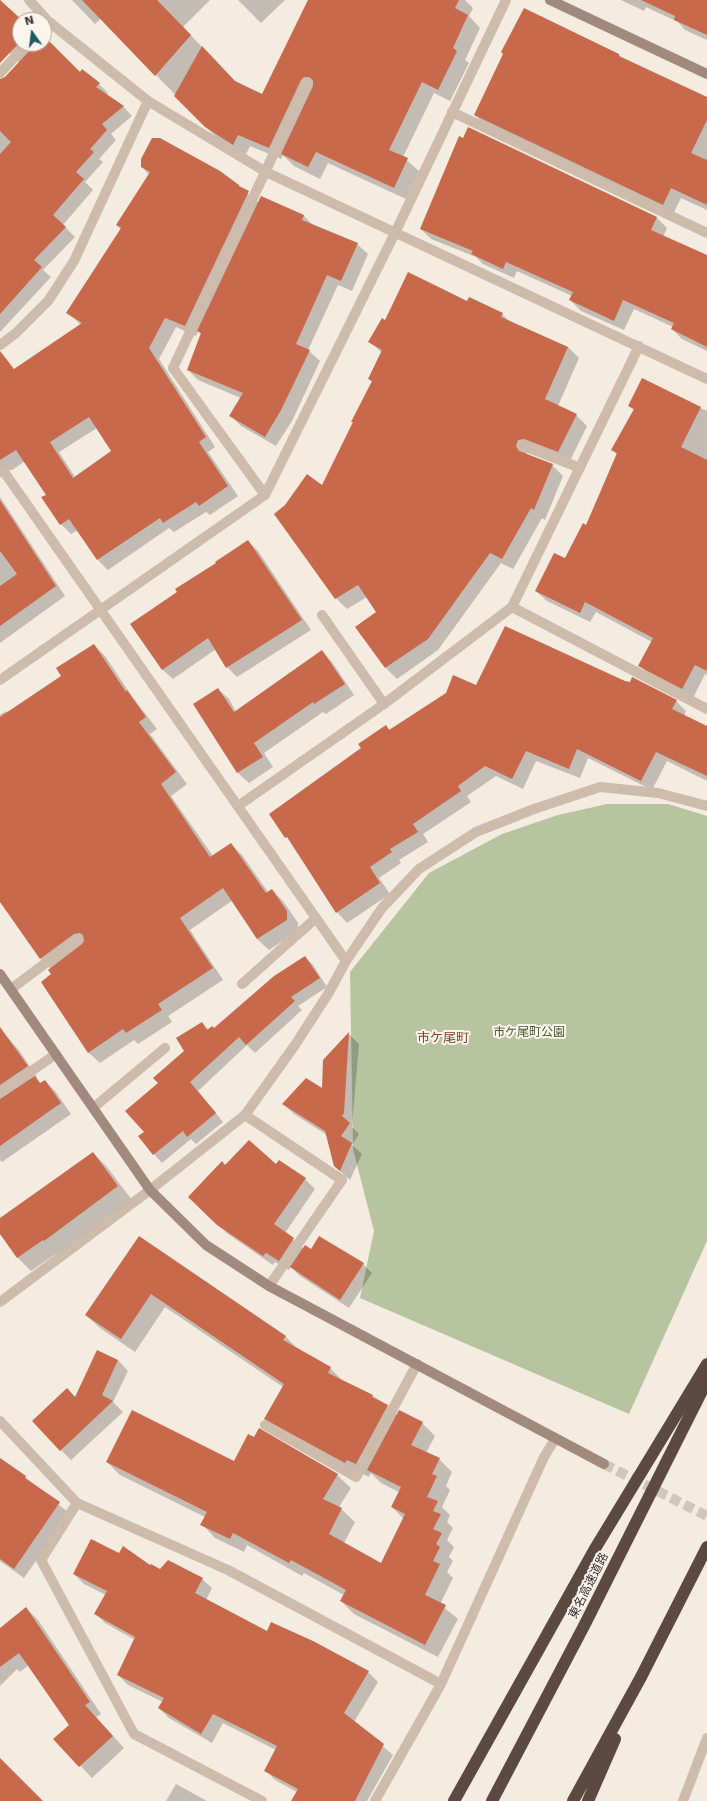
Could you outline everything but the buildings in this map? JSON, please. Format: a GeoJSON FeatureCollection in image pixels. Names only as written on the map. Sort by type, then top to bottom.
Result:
{"type":"FeatureCollection","features":[{"type":"Feature","properties":{"kind":"highway"},"geometry":{"type":"LineString","coordinates":[[454,1801],[596,1547],[707,1364]]}},
{"type":"Feature","properties":{"kind":"highway","name":"東名高速道路"},"geometry":{"type":"LineString","coordinates":[[492,1801],[585,1624],[707,1381]]}},
{"type":"Feature","properties":{"kind":"highway"},"geometry":{"type":"LineString","coordinates":[[573,1801],[641,1677],[707,1548]]}},
{"type":"Feature","properties":{"kind":"highway"},"geometry":{"type":"LineString","coordinates":[[588,1801],[641,1677]]}},
{"type":"Feature","properties":{"kind":"street"},"geometry":{"type":"LineString","coordinates":[[29,0],[38,12]]}},
{"type":"Feature","properties":{"kind":"street"},"geometry":{"type":"LineString","coordinates":[[0,680],[265,495],[395,233],[506,0]]}},
{"type":"Feature","properties":{"kind":"street"},"geometry":{"type":"LineString","coordinates":[[550,0],[707,74]]}},
{"type":"Feature","properties":{"kind":"street"},"geometry":{"type":"LineString","coordinates":[[52,29],[148,101],[266,172],[639,346],[707,380]]}},
{"type":"Feature","properties":{"kind":"street"},"geometry":{"type":"LineString","coordinates":[[0,73],[20,52]]}},
{"type":"Feature","properties":{"kind":"street"},"geometry":{"type":"LineString","coordinates":[[265,495],[173,368],[307,83]]}},
{"type":"Feature","properties":{"kind":"street"},"geometry":{"type":"LineString","coordinates":[[0,345],[16,333],[48,301],[74,261],[148,101]]}},
{"type":"Feature","properties":{"kind":"street"},"geometry":{"type":"LineString","coordinates":[[452,112],[707,234]]}},
{"type":"Feature","properties":{"kind":"street"},"geometry":{"type":"LineString","coordinates":[[238,806],[384,704],[512,606],[639,346]]}},
{"type":"Feature","properties":{"kind":"street"},"geometry":{"type":"LineString","coordinates":[[522,445],[580,468]]}},
{"type":"Feature","properties":{"kind":"street"},"geometry":{"type":"LineString","coordinates":[[0,466],[346,961]]}},
{"type":"Feature","properties":{"kind":"street"},"geometry":{"type":"LineString","coordinates":[[512,606],[707,709]]}},
{"type":"Feature","properties":{"kind":"street"},"geometry":{"type":"LineString","coordinates":[[322,615],[384,704]]}},
{"type":"Feature","properties":{"kind":"street"},"geometry":{"type":"LineString","coordinates":[[0,1302],[150,1190],[245,1115],[295,1045],[328,994],[346,961],[382,908],[419,869],[476,832],[534,809],[600,787],[658,793],[707,806]]}},
{"type":"Feature","properties":{"kind":"street"},"geometry":{"type":"LineString","coordinates":[[242,984],[316,918]]}},
{"type":"Feature","properties":{"kind":"street"},"geometry":{"type":"LineString","coordinates":[[11,990],[78,939]]}},
{"type":"Feature","properties":{"kind":"street"},"geometry":{"type":"LineString","coordinates":[[0,974],[150,1190],[206,1245],[269,1286],[604,1464]]}},
{"type":"Feature","properties":{"kind":"street"},"geometry":{"type":"LineString","coordinates":[[94,1108],[165,1048]]}},
{"type":"Feature","properties":{"kind":"street"},"geometry":{"type":"LineString","coordinates":[[0,1093],[56,1054]]}},
{"type":"Feature","properties":{"kind":"street"},"geometry":{"type":"LineString","coordinates":[[245,1115],[342,1180],[269,1286]]}},
{"type":"Feature","properties":{"kind":"street"},"geometry":{"type":"LineString","coordinates":[[265,1426],[356,1477],[417,1364]]}},
{"type":"Feature","properties":{"kind":"street"},"geometry":{"type":"LineString","coordinates":[[0,1421],[77,1503],[228,1570],[441,1684]]}},
{"type":"Feature","properties":{"kind":"street"},"geometry":{"type":"LineString","coordinates":[[375,1801],[441,1684],[544,1457],[555,1439]]}},
{"type":"Feature","properties":{"kind":"street"},"geometry":{"type":"LineString","coordinates":[[77,1503],[41,1560],[134,1734],[262,1801]]}},
{"type":"Feature","properties":{"kind":"street"},"geometry":{"type":"LineString","coordinates":[[683,1801],[707,1738]]}},
{"type":"Feature","properties":{"kind":"green space","name":"市ケ尾町公園"},"geometry":{"type":"Polygon","coordinates":[[[607,804],[668,804],[707,816],[707,1241],[629,1414],[360,1298],[374,1231],[353,1149],[350,972],[429,873],[502,834],[558,815],[607,804]]]}},
{"type":"Feature","properties":{"kind":"tunnel"},"geometry":{"type":"LineString","coordinates":[[604,1464],[707,1516]]}},
{"type":"Feature","properties":{"kind":"district","name":"市ケ尾町"},"geometry":{"type":"Point","coordinates":[443,1039]}}]}
